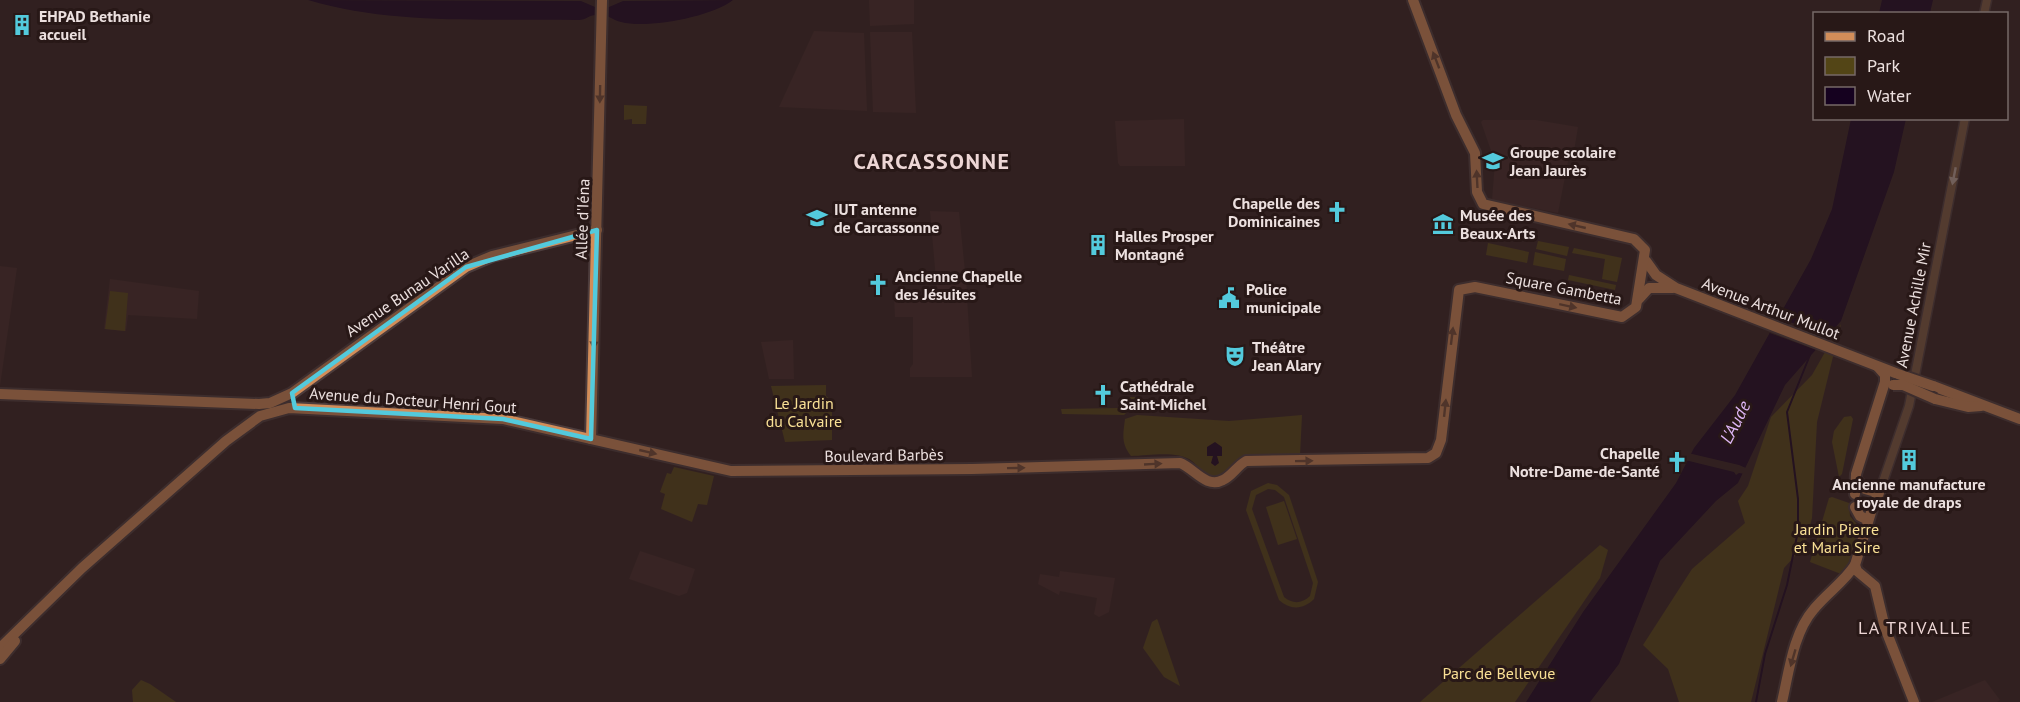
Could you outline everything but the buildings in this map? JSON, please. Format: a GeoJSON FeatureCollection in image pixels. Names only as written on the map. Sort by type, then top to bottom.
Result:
{"type":"FeatureCollection","features":[{"type":"Feature","properties":{"kind":"main road","name":"Allée d'Iéna"},"geometry":{"type":"LineString","coordinates":[[591,439],[602,0]]}},
{"type":"Feature","properties":{"kind":"main road"},"geometry":{"type":"LineString","coordinates":[[1413,0],[1456,115],[1475,153],[1477,192],[1483,204],[1634,239],[1645,250],[1646,261]]}},
{"type":"Feature","properties":{"kind":"main road","name":"Avenue Bunau Varilla"},"geometry":{"type":"LineString","coordinates":[[0,648],[25,622],[161,497],[261,414],[466,267],[492,256],[597,230]]}},
{"type":"Feature","properties":{"kind":"main road","name":"Avenue Arthur Mullot"},"geometry":{"type":"LineString","coordinates":[[1646,261],[1656,275],[1676,288],[2020,419]]}},
{"type":"Feature","properties":{"kind":"main road","name":"Square Gambetta"},"geometry":{"type":"LineString","coordinates":[[1246,461],[1417,460],[1439,447],[1457,294],[1469,286],[1622,317],[1634,311],[1638,302],[1646,261]]}},
{"type":"Feature","properties":{"kind":"main road","name":"Avenue Arthur Mullot"},"geometry":{"type":"LineString","coordinates":[[1638,302],[1649,288],[1676,288]]}},
{"type":"Feature","properties":{"kind":"main road"},"geometry":{"type":"LineString","coordinates":[[1855,494],[1856,480],[1872,416],[1883,391],[1885,375],[1877,365]]}},
{"type":"Feature","properties":{"kind":"main road"},"geometry":{"type":"LineString","coordinates":[[1883,391],[1893,385],[1903,385],[1935,399],[1968,407],[1983,405]]}},
{"type":"Feature","properties":{"kind":"main road"},"geometry":{"type":"LineString","coordinates":[[292,393],[295,408]]}},
{"type":"Feature","properties":{"kind":"main road"},"geometry":{"type":"LineString","coordinates":[[0,394],[246,404],[261,414]]}},
{"type":"Feature","properties":{"kind":"main road","name":"Avenue Bunau Varilla"},"geometry":{"type":"LineString","coordinates":[[246,404],[261,414]]}},
{"type":"Feature","properties":{"kind":"main road","name":"Avenue du Docteur Henri Gout"},"geometry":{"type":"LineString","coordinates":[[261,414],[295,408],[483,417],[514,420],[591,439]]}},
{"type":"Feature","properties":{"kind":"main road","name":"Boulevard Barbès"},"geometry":{"type":"LineString","coordinates":[[591,439],[730,471],[972,469],[1180,463],[1190,466],[1204,480],[1215,483],[1225,479],[1246,461]]}},
{"type":"Feature","properties":{"kind":"main road"},"geometry":{"type":"LineString","coordinates":[[1782,702],[1800,634],[1812,611],[1855,565],[1873,506],[1865,489],[1856,480]]}},
{"type":"Feature","properties":{"kind":"main road"},"geometry":{"type":"LineString","coordinates":[[1855,507],[1860,516],[1873,506]]}},
{"type":"Feature","properties":{"kind":"main road"},"geometry":{"type":"LineString","coordinates":[[1855,565],[1857,571],[1875,586],[1885,628],[1914,702]]}},
{"type":"Feature","properties":{"kind":"main road"},"geometry":{"type":"LineString","coordinates":[[1842,580],[1867,582],[1875,586]]}},
{"type":"Feature","properties":{"kind":"main road","name":"Avenue Bunau Varilla"},"geometry":{"type":"LineString","coordinates":[[0,659],[25,622]]}},
{"type":"Feature","properties":{"kind":"street","name":"Avenue Achille Mir"},"geometry":{"type":"LineString","coordinates":[[1873,506],[1909,406],[1965,120]]}},
{"type":"Feature","properties":{"kind":"highlighted area"},"geometry":{"type":"Polygon","coordinates":[[[597,230],[591,439],[503,419],[295,408],[292,393],[466,267],[597,230]]]}},
{"type":"Feature","properties":{"kind":"shaded area"},"geometry":{"type":"Polygon","coordinates":[[[869,0],[914,0],[914,24],[870,26],[869,0]]]}},
{"type":"Feature","properties":{"kind":"shaded area"},"geometry":{"type":"Polygon","coordinates":[[[814,31],[864,33],[867,111],[779,107],[814,31]]]}},
{"type":"Feature","properties":{"kind":"shaded area"},"geometry":{"type":"Polygon","coordinates":[[[870,32],[912,32],[916,113],[873,112],[870,32]]]}},
{"type":"Feature","properties":{"kind":"shaded area"},"geometry":{"type":"Polygon","coordinates":[[[1184,119],[1185,166],[1120,166],[1115,121],[1184,119]]]}},
{"type":"Feature","properties":{"kind":"shaded area"},"geometry":{"type":"Polygon","coordinates":[[[1483,120],[1536,120],[1578,127],[1574,151],[1570,151],[1558,213],[1492,200],[1495,162],[1481,122],[1483,120]]]}},
{"type":"Feature","properties":{"kind":"shaded area"},"geometry":{"type":"Polygon","coordinates":[[[930,211],[959,212],[967,291],[937,291],[930,211]]]}},
{"type":"Feature","properties":{"kind":"shaded area"},"geometry":{"type":"Polygon","coordinates":[[[0,266],[17,268],[0,386],[0,266]]]}},
{"type":"Feature","properties":{"kind":"shaded area"},"geometry":{"type":"Polygon","coordinates":[[[110,279],[199,291],[197,319],[128,315],[126,331],[104,329],[110,279]]]}},
{"type":"Feature","properties":{"kind":"shaded area"},"geometry":{"type":"Polygon","coordinates":[[[894,297],[967,297],[972,377],[910,377],[910,368],[913,364],[913,317],[895,317],[894,297]]]}},
{"type":"Feature","properties":{"kind":"shaded area"},"geometry":{"type":"Polygon","coordinates":[[[793,340],[794,379],[769,379],[761,342],[793,340]]]}},
{"type":"Feature","properties":{"kind":"shaded area"},"geometry":{"type":"Polygon","coordinates":[[[640,551],[695,569],[687,593],[679,596],[629,579],[640,551]]]}},
{"type":"Feature","properties":{"kind":"shaded area"},"geometry":{"type":"Polygon","coordinates":[[[1060,571],[1115,578],[1109,612],[1099,617],[1094,614],[1097,598],[1060,591],[1059,595],[1038,584],[1040,574],[1059,577],[1060,571]]]}},
{"type":"Feature","properties":{"kind":"shaded area"},"geometry":{"type":"Polygon","coordinates":[[[1985,680],[2000,700],[1997,702],[1932,702],[1985,680]]]}},
{"type":"Feature","properties":{"kind":"green space"},"geometry":{"type":"Polygon","coordinates":[[[624,105],[647,106],[646,124],[632,124],[632,119],[624,120],[624,105]]]}},
{"type":"Feature","properties":{"kind":"green space"},"geometry":{"type":"Polygon","coordinates":[[[1538,241],[1569,247],[1567,256],[1536,249],[1538,241]]]}},
{"type":"Feature","properties":{"kind":"green space"},"geometry":{"type":"Polygon","coordinates":[[[1488,243],[1529,252],[1527,263],[1486,255],[1488,243]]]}},
{"type":"Feature","properties":{"kind":"green space"},"geometry":{"type":"Polygon","coordinates":[[[1574,248],[1622,258],[1617,282],[1602,279],[1605,259],[1572,253],[1574,248]]]}},
{"type":"Feature","properties":{"kind":"green space"},"geometry":{"type":"Polygon","coordinates":[[[1535,252],[1566,259],[1564,271],[1533,265],[1535,252]]]}},
{"type":"Feature","properties":{"kind":"green space"},"geometry":{"type":"Polygon","coordinates":[[[1569,275],[1616,285],[1615,290],[1568,280],[1569,275]]]}},
{"type":"Feature","properties":{"kind":"green space"},"geometry":{"type":"Polygon","coordinates":[[[110,291],[128,293],[125,331],[105,329],[110,291]]]}},
{"type":"Feature","properties":{"kind":"green space"},"geometry":{"type":"Polygon","coordinates":[[[1841,324],[1817,422],[1812,518],[1805,545],[1784,568],[1751,702],[1679,702],[1668,669],[1643,645],[1692,569],[1745,523],[1738,501],[1748,486],[1771,417],[1812,375],[1841,324]]]}},
{"type":"Feature","properties":{"kind":"green space","name":"Le Jardin du Calvaire"},"geometry":{"type":"Polygon","coordinates":[[[826,385],[826,396],[832,401],[832,440],[785,442],[771,386],[826,385]]]}},
{"type":"Feature","properties":{"kind":"green space"},"geometry":{"type":"Polygon","coordinates":[[[1127,397],[1141,397],[1142,410],[1129,410],[1124,415],[1062,414],[1061,409],[1118,408],[1127,397]]]}},
{"type":"Feature","properties":{"kind":"green space"},"geometry":{"type":"Polygon","coordinates":[[[1137,415],[1229,421],[1302,415],[1300,455],[1247,457],[1224,474],[1214,478],[1204,473],[1192,461],[1179,456],[1162,454],[1131,456],[1124,439],[1125,419],[1137,415]]]}},
{"type":"Feature","properties":{"kind":"green space"},"geometry":{"type":"Polygon","coordinates":[[[1851,416],[1853,419],[1842,474],[1839,477],[1832,442],[1834,431],[1844,417],[1851,416]]]}},
{"type":"Feature","properties":{"kind":"green space"},"geometry":{"type":"Polygon","coordinates":[[[674,467],[714,476],[707,505],[698,504],[692,522],[661,509],[665,494],[660,492],[667,473],[671,474],[674,467]]]}},
{"type":"Feature","properties":{"kind":"green space"},"geometry":{"type":"Polygon","coordinates":[[[1268,483],[1277,485],[1289,495],[1318,582],[1314,599],[1310,603],[1301,607],[1292,607],[1279,600],[1246,510],[1251,491],[1268,483]],[[1268,489],[1256,495],[1252,509],[1284,597],[1290,601],[1300,602],[1310,596],[1313,583],[1284,497],[1275,490],[1268,489]]]}},
{"type":"Feature","properties":{"kind":"green space","name":"Jardin Pierre et Maria Sire"},"geometry":{"type":"Polygon","coordinates":[[[1829,498],[1849,503],[1850,516],[1860,528],[1848,569],[1841,574],[1810,562],[1829,498]]]}},
{"type":"Feature","properties":{"kind":"green space"},"geometry":{"type":"Polygon","coordinates":[[[1284,501],[1297,539],[1278,545],[1266,507],[1284,501]]]}},
{"type":"Feature","properties":{"kind":"green space","name":"Parc de Bellevue"},"geometry":{"type":"Polygon","coordinates":[[[1600,545],[1608,550],[1600,578],[1515,702],[1420,702],[1600,545]]]}},
{"type":"Feature","properties":{"kind":"green space"},"geometry":{"type":"Polygon","coordinates":[[[1157,619],[1180,686],[1164,677],[1143,648],[1152,622],[1157,619]]]}},
{"type":"Feature","properties":{"kind":"green space"},"geometry":{"type":"Polygon","coordinates":[[[141,680],[176,702],[133,702],[132,690],[141,680]]]}},
{"type":"Feature","properties":{"kind":"water"},"geometry":{"type":"Polygon","coordinates":[[[308,0],[581,1],[595,7],[609,7],[623,1],[733,0],[710,12],[679,20],[632,24],[600,15],[579,20],[408,17],[374,14],[308,0]]]}},
{"type":"Feature","properties":{"kind":"water"},"geometry":{"type":"Polygon","coordinates":[[[1882,0],[1933,0],[1930,12],[1879,12],[1882,0]]]}},
{"type":"Feature","properties":{"kind":"water","name":"L'Aude"},"geometry":{"type":"Polygon","coordinates":[[[1851,120],[1906,120],[1894,172],[1841,321],[1785,385],[1738,483],[1716,501],[1660,561],[1619,664],[1590,702],[1526,702],[1583,612],[1676,483],[1694,448],[1735,395],[1811,259],[1832,209],[1851,120]]]}},
{"type":"Feature","properties":{"kind":"water"},"geometry":{"type":"Polygon","coordinates":[[[1215,442],[1222,447],[1222,456],[1217,456],[1219,463],[1215,466],[1211,463],[1213,456],[1207,456],[1207,447],[1215,442]]]}},
{"type":"Feature","properties":{"kind":"pier"},"geometry":{"type":"Polygon","coordinates":[[[1776,317],[1831,337],[1819,351],[1767,332],[1776,317]]]}},
{"type":"Feature","properties":{"kind":"pier"},"geometry":{"type":"Polygon","coordinates":[[[1688,453],[1748,469],[1745,474],[1736,475],[1734,472],[1685,460],[1688,453]]]}},
{"type":"Feature","properties":{"kind":"waterway"},"geometry":{"type":"LineString","coordinates":[[1756,702],[1765,654],[1787,585],[1798,531],[1798,499],[1787,412],[1810,355]]}},
{"type":"Feature","properties":{"kind":"place","name":"EHPAD Bethanie accueil"},"geometry":{"type":"Point","coordinates":[22,25]}},
{"type":"Feature","properties":{"kind":"place","name":"Groupe scolaire Jean Jaurès"},"geometry":{"type":"Point","coordinates":[1493,161]}},
{"type":"Feature","properties":{"kind":"place","name":"Chapelle des Dominicaines"},"geometry":{"type":"Point","coordinates":[1337,212]}},
{"type":"Feature","properties":{"kind":"place","name":"IUT antenne de Carcassonne"},"geometry":{"type":"Point","coordinates":[817,218]}},
{"type":"Feature","properties":{"kind":"place","name":"Musée des Beaux-Arts"},"geometry":{"type":"Point","coordinates":[1443,224]}},
{"type":"Feature","properties":{"kind":"place","name":"Halles Prosper Montagné"},"geometry":{"type":"Point","coordinates":[1098,245]}},
{"type":"Feature","properties":{"kind":"place","name":"Ancienne Chapelle des Jésuites"},"geometry":{"type":"Point","coordinates":[878,285]}},
{"type":"Feature","properties":{"kind":"place","name":"Police municipale"},"geometry":{"type":"Point","coordinates":[1229,298]}},
{"type":"Feature","properties":{"kind":"place","name":"Théâtre Jean Alary"},"geometry":{"type":"Point","coordinates":[1235,356]}},
{"type":"Feature","properties":{"kind":"place","name":"Cathédrale Saint-Michel"},"geometry":{"type":"Point","coordinates":[1103,395]}},
{"type":"Feature","properties":{"kind":"place","name":"Ancienne manufacture royale de draps"},"geometry":{"type":"Point","coordinates":[1909,460]}},
{"type":"Feature","properties":{"kind":"place","name":"Chapelle Notre-Dame-de-Santé"},"geometry":{"type":"Point","coordinates":[1677,462]}},
{"type":"Feature","properties":{"kind":"district","name":"CARCASSONNE"},"geometry":{"type":"Point","coordinates":[932,161]}},
{"type":"Feature","properties":{"kind":"district","name":"LA TRIVALLE"},"geometry":{"type":"Point","coordinates":[1915,627]}}]}
